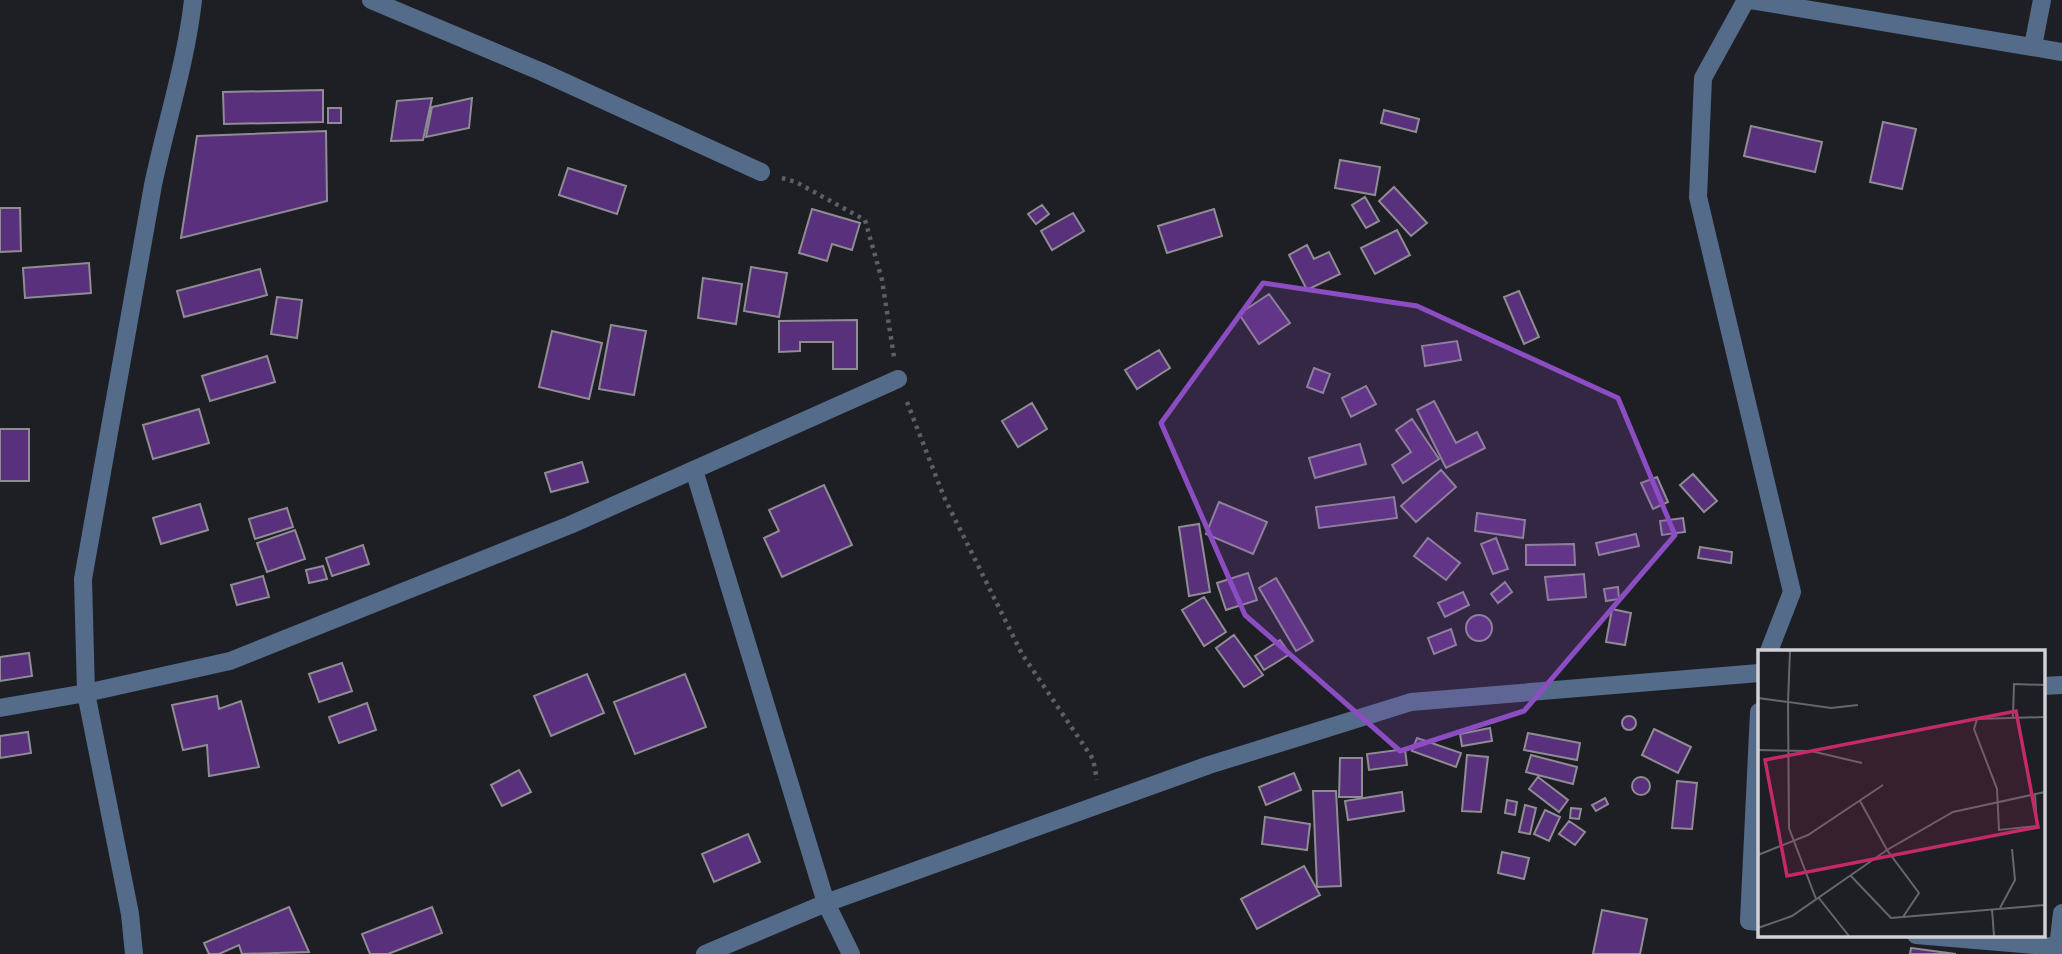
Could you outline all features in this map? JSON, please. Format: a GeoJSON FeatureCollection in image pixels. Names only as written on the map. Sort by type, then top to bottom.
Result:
{"type":"FeatureCollection","features":[{"type":"Feature","properties":{"kind":"street"},"geometry":{"type":"LineString","coordinates":[[134,954],[130,914],[86,693],[83,579],[153,185],[164,131],[189,39],[194,0]]}},
{"type":"Feature","properties":{"kind":"street"},"geometry":{"type":"LineString","coordinates":[[371,0],[542,72],[761,172]]}},
{"type":"Feature","properties":{"kind":"street"},"geometry":{"type":"LineString","coordinates":[[1769,650],[1793,592],[1698,197],[1703,78],[1748,0],[2062,52]]}},
{"type":"Feature","properties":{"kind":"street"},"geometry":{"type":"LineString","coordinates":[[2033,46],[2042,0]]}},
{"type":"Feature","properties":{"kind":"street"},"geometry":{"type":"LineString","coordinates":[[0,708],[86,693],[230,661],[570,525],[898,379]]}},
{"type":"Feature","properties":{"kind":"street"},"geometry":{"type":"LineString","coordinates":[[694,470],[826,903],[850,954]]}},
{"type":"Feature","properties":{"kind":"street"},"geometry":{"type":"LineString","coordinates":[[705,954],[826,903],[1209,765],[1411,702],[1758,673]]}},
{"type":"Feature","properties":{"kind":"street"},"geometry":{"type":"LineString","coordinates":[[2044,686],[2062,685]]}},
{"type":"Feature","properties":{"kind":"street"},"geometry":{"type":"LineString","coordinates":[[1758,733],[1749,921],[1758,922]]}},
{"type":"Feature","properties":{"kind":"street"},"geometry":{"type":"LineString","coordinates":[[1928,936],[2059,947],[2062,913]]}},
{"type":"Feature","properties":{"kind":"path"},"geometry":{"type":"LineString","coordinates":[[761,172],[796,182],[865,220],[882,280],[898,379],[944,498],[1016,642],[1093,759],[1102,804]]}},
{"type":"Feature","properties":{"kind":"highlighted area"},"geometry":{"type":"Polygon","coordinates":[[[1263,283],[1417,306],[1618,398],[1675,535],[1524,711],[1400,751],[1245,615],[1161,423],[1263,283]]]}},
{"type":"Feature","properties":{"kind":"building"},"geometry":{"type":"Polygon","coordinates":[[[323,90],[323,122],[224,124],[223,92],[323,90]]]}},
{"type":"Feature","properties":{"kind":"building"},"geometry":{"type":"Polygon","coordinates":[[[432,98],[423,140],[391,141],[397,101],[432,98]]]}},
{"type":"Feature","properties":{"kind":"building"},"geometry":{"type":"Polygon","coordinates":[[[472,98],[469,128],[426,137],[432,107],[472,98]]]}},
{"type":"Feature","properties":{"kind":"building"},"geometry":{"type":"Polygon","coordinates":[[[328,108],[341,108],[341,123],[328,123],[328,108]]]}},
{"type":"Feature","properties":{"kind":"building"},"geometry":{"type":"Polygon","coordinates":[[[1384,110],[1419,119],[1416,132],[1381,123],[1384,110]]]}},
{"type":"Feature","properties":{"kind":"building"},"geometry":{"type":"Polygon","coordinates":[[[1883,122],[1916,129],[1902,189],[1870,182],[1883,122]]]}},
{"type":"Feature","properties":{"kind":"building"},"geometry":{"type":"Polygon","coordinates":[[[1751,126],[1822,142],[1815,172],[1744,156],[1751,126]]]}},
{"type":"Feature","properties":{"kind":"building"},"geometry":{"type":"Polygon","coordinates":[[[326,131],[327,201],[181,238],[197,136],[326,131]]]}},
{"type":"Feature","properties":{"kind":"building"},"geometry":{"type":"Polygon","coordinates":[[[1340,160],[1380,167],[1375,195],[1335,188],[1340,160]]]}},
{"type":"Feature","properties":{"kind":"building"},"geometry":{"type":"Polygon","coordinates":[[[568,168],[626,186],[617,214],[559,195],[568,168]]]}},
{"type":"Feature","properties":{"kind":"building"},"geometry":{"type":"Polygon","coordinates":[[[1394,187],[1427,223],[1411,236],[1379,201],[1394,187]]]}},
{"type":"Feature","properties":{"kind":"building"},"geometry":{"type":"Polygon","coordinates":[[[1365,197],[1379,221],[1366,228],[1352,205],[1365,197]]]}},
{"type":"Feature","properties":{"kind":"building"},"geometry":{"type":"Polygon","coordinates":[[[1042,205],[1049,214],[1036,224],[1028,214],[1042,205]]]}},
{"type":"Feature","properties":{"kind":"building"},"geometry":{"type":"Polygon","coordinates":[[[0,208],[20,208],[21,251],[0,252],[0,208]]]}},
{"type":"Feature","properties":{"kind":"building"},"geometry":{"type":"Polygon","coordinates":[[[812,209],[860,223],[852,250],[832,244],[827,261],[799,253],[812,209]]]}},
{"type":"Feature","properties":{"kind":"building"},"geometry":{"type":"Polygon","coordinates":[[[1214,209],[1222,236],[1167,253],[1158,226],[1214,209]]]}},
{"type":"Feature","properties":{"kind":"building"},"geometry":{"type":"Polygon","coordinates":[[[1073,213],[1084,231],[1052,250],[1041,231],[1073,213]]]}},
{"type":"Feature","properties":{"kind":"building"},"geometry":{"type":"Polygon","coordinates":[[[1397,230],[1410,255],[1375,274],[1361,248],[1397,230]]]}},
{"type":"Feature","properties":{"kind":"building"},"geometry":{"type":"Polygon","coordinates":[[[1307,245],[1314,259],[1329,252],[1340,274],[1307,290],[1289,255],[1307,245]]]}},
{"type":"Feature","properties":{"kind":"building"},"geometry":{"type":"Polygon","coordinates":[[[89,263],[91,293],[25,298],[23,268],[89,263]]]}},
{"type":"Feature","properties":{"kind":"building"},"geometry":{"type":"Polygon","coordinates":[[[751,267],[787,273],[779,317],[744,311],[751,267]]]}},
{"type":"Feature","properties":{"kind":"building"},"geometry":{"type":"Polygon","coordinates":[[[260,269],[267,295],[184,317],[177,291],[260,269]]]}},
{"type":"Feature","properties":{"kind":"building"},"geometry":{"type":"Polygon","coordinates":[[[703,278],[742,284],[736,324],[698,318],[703,278]]]}},
{"type":"Feature","properties":{"kind":"building"},"geometry":{"type":"Polygon","coordinates":[[[1519,291],[1539,337],[1524,344],[1504,297],[1519,291]]]}},
{"type":"Feature","properties":{"kind":"building"},"geometry":{"type":"Polygon","coordinates":[[[1269,294],[1290,323],[1259,344],[1239,314],[1269,294]]]}},
{"type":"Feature","properties":{"kind":"building"},"geometry":{"type":"Polygon","coordinates":[[[277,297],[302,300],[297,338],[271,334],[277,297]]]}},
{"type":"Feature","properties":{"kind":"building"},"geometry":{"type":"Polygon","coordinates":[[[857,320],[857,369],[833,369],[833,342],[800,342],[800,351],[779,352],[779,321],[857,320]]]}},
{"type":"Feature","properties":{"kind":"building"},"geometry":{"type":"Polygon","coordinates":[[[611,325],[646,331],[634,395],[599,389],[611,325]]]}},
{"type":"Feature","properties":{"kind":"building"},"geometry":{"type":"Polygon","coordinates":[[[552,331],[602,343],[589,399],[539,387],[552,331]]]}},
{"type":"Feature","properties":{"kind":"building"},"geometry":{"type":"Polygon","coordinates":[[[1457,341],[1461,360],[1425,366],[1422,346],[1457,341]]]}},
{"type":"Feature","properties":{"kind":"building"},"geometry":{"type":"Polygon","coordinates":[[[1159,350],[1170,368],[1137,389],[1125,370],[1159,350]]]}},
{"type":"Feature","properties":{"kind":"building"},"geometry":{"type":"Polygon","coordinates":[[[267,356],[275,382],[210,401],[202,376],[267,356]]]}},
{"type":"Feature","properties":{"kind":"building"},"geometry":{"type":"Polygon","coordinates":[[[1314,368],[1330,374],[1323,393],[1307,387],[1314,368]]]}},
{"type":"Feature","properties":{"kind":"building"},"geometry":{"type":"Polygon","coordinates":[[[1366,386],[1376,404],[1351,417],[1342,398],[1366,386]]]}},
{"type":"Feature","properties":{"kind":"building"},"geometry":{"type":"Polygon","coordinates":[[[1434,401],[1456,443],[1477,432],[1485,448],[1446,468],[1417,410],[1434,401]]]}},
{"type":"Feature","properties":{"kind":"building"},"geometry":{"type":"Polygon","coordinates":[[[1032,403],[1047,429],[1018,447],[1002,421],[1032,403]]]}},
{"type":"Feature","properties":{"kind":"building"},"geometry":{"type":"Polygon","coordinates":[[[199,409],[209,443],[153,459],[143,425],[199,409]]]}},
{"type":"Feature","properties":{"kind":"building"},"geometry":{"type":"Polygon","coordinates":[[[1412,419],[1439,459],[1403,483],[1392,465],[1411,452],[1396,430],[1412,419]]]}},
{"type":"Feature","properties":{"kind":"building"},"geometry":{"type":"Polygon","coordinates":[[[0,429],[29,429],[29,481],[0,481],[0,429]]]}},
{"type":"Feature","properties":{"kind":"building"},"geometry":{"type":"Polygon","coordinates":[[[1360,444],[1366,464],[1315,478],[1309,458],[1360,444]]]}},
{"type":"Feature","properties":{"kind":"building"},"geometry":{"type":"Polygon","coordinates":[[[582,462],[588,482],[551,492],[545,473],[582,462]]]}},
{"type":"Feature","properties":{"kind":"building"},"geometry":{"type":"Polygon","coordinates":[[[1441,470],[1456,487],[1416,522],[1401,506],[1441,470]]]}},
{"type":"Feature","properties":{"kind":"building"},"geometry":{"type":"Polygon","coordinates":[[[1693,474],[1717,501],[1704,512],[1680,485],[1693,474]]]}},
{"type":"Feature","properties":{"kind":"building"},"geometry":{"type":"Polygon","coordinates":[[[1657,477],[1668,502],[1653,509],[1641,483],[1657,477]]]}},
{"type":"Feature","properties":{"kind":"building"},"geometry":{"type":"Polygon","coordinates":[[[824,485],[852,545],[782,577],[764,538],[779,531],[769,510],[824,485]]]}},
{"type":"Feature","properties":{"kind":"building"},"geometry":{"type":"Polygon","coordinates":[[[1394,497],[1397,518],[1319,528],[1316,507],[1394,497]]]}},
{"type":"Feature","properties":{"kind":"building"},"geometry":{"type":"Polygon","coordinates":[[[1219,502],[1267,522],[1253,554],[1206,534],[1219,502]]]}},
{"type":"Feature","properties":{"kind":"building"},"geometry":{"type":"Polygon","coordinates":[[[200,504],[208,530],[161,544],[153,518],[200,504]]]}},
{"type":"Feature","properties":{"kind":"building"},"geometry":{"type":"Polygon","coordinates":[[[287,508],[293,527],[255,539],[249,519],[287,508]]]}},
{"type":"Feature","properties":{"kind":"building"},"geometry":{"type":"Polygon","coordinates":[[[1477,513],[1525,520],[1523,538],[1475,531],[1477,513]]]}},
{"type":"Feature","properties":{"kind":"building"},"geometry":{"type":"Polygon","coordinates":[[[1683,518],[1685,532],[1662,535],[1660,521],[1683,518]]]}},
{"type":"Feature","properties":{"kind":"building"},"geometry":{"type":"Polygon","coordinates":[[[1199,524],[1210,592],[1189,596],[1179,527],[1199,524]]]}},
{"type":"Feature","properties":{"kind":"building"},"geometry":{"type":"Polygon","coordinates":[[[295,530],[305,559],[267,572],[257,543],[295,530]]]}},
{"type":"Feature","properties":{"kind":"building"},"geometry":{"type":"Polygon","coordinates":[[[1636,534],[1639,546],[1599,555],[1596,543],[1636,534]]]}},
{"type":"Feature","properties":{"kind":"building"},"geometry":{"type":"Polygon","coordinates":[[[1428,538],[1460,563],[1446,580],[1414,556],[1428,538]]]}},
{"type":"Feature","properties":{"kind":"building"},"geometry":{"type":"Polygon","coordinates":[[[1496,538],[1508,569],[1493,574],[1481,544],[1496,538]]]}},
{"type":"Feature","properties":{"kind":"building"},"geometry":{"type":"Polygon","coordinates":[[[1574,544],[1575,565],[1526,565],[1526,545],[1574,544]]]}},
{"type":"Feature","properties":{"kind":"building"},"geometry":{"type":"Polygon","coordinates":[[[363,545],[369,564],[332,576],[326,558],[363,545]]]}},
{"type":"Feature","properties":{"kind":"building"},"geometry":{"type":"Polygon","coordinates":[[[1700,547],[1732,552],[1731,563],[1698,558],[1700,547]]]}},
{"type":"Feature","properties":{"kind":"building"},"geometry":{"type":"Polygon","coordinates":[[[323,566],[327,579],[309,583],[306,570],[323,566]]]}},
{"type":"Feature","properties":{"kind":"building"},"geometry":{"type":"Polygon","coordinates":[[[1248,573],[1257,600],[1226,610],[1217,583],[1248,573]]]}},
{"type":"Feature","properties":{"kind":"building"},"geometry":{"type":"Polygon","coordinates":[[[1584,574],[1586,597],[1548,600],[1545,577],[1584,574]]]}},
{"type":"Feature","properties":{"kind":"building"},"geometry":{"type":"Polygon","coordinates":[[[263,576],[269,597],[237,605],[231,585],[263,576]]]}},
{"type":"Feature","properties":{"kind":"building"},"geometry":{"type":"Polygon","coordinates":[[[1276,578],[1313,641],[1296,651],[1259,588],[1276,578]]]}},
{"type":"Feature","properties":{"kind":"building"},"geometry":{"type":"Polygon","coordinates":[[[1505,582],[1512,592],[1498,603],[1491,594],[1505,582]]]}},
{"type":"Feature","properties":{"kind":"building"},"geometry":{"type":"Polygon","coordinates":[[[1618,587],[1619,599],[1606,601],[1604,589],[1618,587]]]}},
{"type":"Feature","properties":{"kind":"building"},"geometry":{"type":"Polygon","coordinates":[[[1463,592],[1469,605],[1445,617],[1438,603],[1463,592]]]}},
{"type":"Feature","properties":{"kind":"building"},"geometry":{"type":"Polygon","coordinates":[[[1204,597],[1226,632],[1204,646],[1182,610],[1204,597]]]}},
{"type":"Feature","properties":{"kind":"building"},"geometry":{"type":"Polygon","coordinates":[[[1612,609],[1631,613],[1625,645],[1606,642],[1612,609]]]}},
{"type":"Feature","properties":{"kind":"building"},"geometry":{"type":"Polygon","coordinates":[[[1479,615],[1488,619],[1492,628],[1488,637],[1479,641],[1470,637],[1466,628],[1470,619],[1479,615]]]}},
{"type":"Feature","properties":{"kind":"building"},"geometry":{"type":"Polygon","coordinates":[[[1451,629],[1456,645],[1434,654],[1428,638],[1451,629]]]}},
{"type":"Feature","properties":{"kind":"building"},"geometry":{"type":"Polygon","coordinates":[[[1234,635],[1263,675],[1244,687],[1216,648],[1234,635]]]}},
{"type":"Feature","properties":{"kind":"building"},"geometry":{"type":"Polygon","coordinates":[[[1280,640],[1290,654],[1264,670],[1255,656],[1280,640]]]}},
{"type":"Feature","properties":{"kind":"building"},"geometry":{"type":"Polygon","coordinates":[[[29,653],[32,676],[0,681],[0,657],[29,653]]]}},
{"type":"Feature","properties":{"kind":"building"},"geometry":{"type":"Polygon","coordinates":[[[342,663],[352,691],[319,702],[309,674],[342,663]]]}},
{"type":"Feature","properties":{"kind":"building"},"geometry":{"type":"Polygon","coordinates":[[[587,674],[604,713],[551,736],[534,696],[587,674]]]}},
{"type":"Feature","properties":{"kind":"building"},"geometry":{"type":"Polygon","coordinates":[[[685,674],[706,727],[635,754],[614,702],[685,674]]]}},
{"type":"Feature","properties":{"kind":"building"},"geometry":{"type":"Polygon","coordinates":[[[217,696],[219,709],[241,701],[259,767],[209,776],[207,745],[183,750],[172,705],[217,696]]]}},
{"type":"Feature","properties":{"kind":"building"},"geometry":{"type":"Polygon","coordinates":[[[367,703],[376,730],[339,743],[329,717],[367,703]]]}},
{"type":"Feature","properties":{"kind":"building"},"geometry":{"type":"Polygon","coordinates":[[[1629,716],[1634,718],[1634,728],[1629,730],[1624,728],[1622,723],[1624,718],[1629,716]]]}},
{"type":"Feature","properties":{"kind":"building"},"geometry":{"type":"Polygon","coordinates":[[[1490,728],[1492,741],[1462,746],[1460,734],[1490,728]]]}},
{"type":"Feature","properties":{"kind":"building"},"geometry":{"type":"Polygon","coordinates":[[[1654,729],[1691,747],[1678,773],[1642,755],[1654,729]]]}},
{"type":"Feature","properties":{"kind":"building"},"geometry":{"type":"Polygon","coordinates":[[[28,732],[31,753],[0,758],[0,736],[28,732]]]}},
{"type":"Feature","properties":{"kind":"building"},"geometry":{"type":"Polygon","coordinates":[[[1528,733],[1580,743],[1577,760],[1524,750],[1528,733]]]}},
{"type":"Feature","properties":{"kind":"building"},"geometry":{"type":"Polygon","coordinates":[[[1417,738],[1461,753],[1456,767],[1412,751],[1417,738]]]}},
{"type":"Feature","properties":{"kind":"building"},"geometry":{"type":"Polygon","coordinates":[[[1405,749],[1407,765],[1369,770],[1367,754],[1405,749]]]}},
{"type":"Feature","properties":{"kind":"building"},"geometry":{"type":"Polygon","coordinates":[[[1467,755],[1488,757],[1481,812],[1462,811],[1467,755]]]}},
{"type":"Feature","properties":{"kind":"building"},"geometry":{"type":"Polygon","coordinates":[[[1531,755],[1577,767],[1573,784],[1526,772],[1531,755]]]}},
{"type":"Feature","properties":{"kind":"building"},"geometry":{"type":"Polygon","coordinates":[[[1340,758],[1362,758],[1362,797],[1339,797],[1340,758]]]}},
{"type":"Feature","properties":{"kind":"building"},"geometry":{"type":"Polygon","coordinates":[[[519,770],[531,792],[502,806],[491,785],[519,770]]]}},
{"type":"Feature","properties":{"kind":"building"},"geometry":{"type":"Polygon","coordinates":[[[1294,773],[1301,790],[1266,805],[1259,787],[1294,773]]]}},
{"type":"Feature","properties":{"kind":"building"},"geometry":{"type":"Polygon","coordinates":[[[1538,777],[1568,800],[1559,812],[1529,789],[1538,777]]]}},
{"type":"Feature","properties":{"kind":"building"},"geometry":{"type":"Polygon","coordinates":[[[1641,777],[1647,780],[1650,786],[1647,792],[1641,795],[1635,792],[1632,786],[1635,780],[1641,777]]]}},
{"type":"Feature","properties":{"kind":"building"},"geometry":{"type":"Polygon","coordinates":[[[1677,781],[1697,783],[1692,829],[1672,828],[1677,781]]]}},
{"type":"Feature","properties":{"kind":"building"},"geometry":{"type":"Polygon","coordinates":[[[1313,791],[1336,791],[1341,886],[1317,887],[1313,791]]]}},
{"type":"Feature","properties":{"kind":"building"},"geometry":{"type":"Polygon","coordinates":[[[1402,792],[1404,811],[1348,820],[1345,801],[1402,792]]]}},
{"type":"Feature","properties":{"kind":"building"},"geometry":{"type":"Polygon","coordinates":[[[1605,798],[1608,804],[1596,811],[1592,805],[1605,798]]]}},
{"type":"Feature","properties":{"kind":"building"},"geometry":{"type":"Polygon","coordinates":[[[1507,800],[1517,802],[1515,815],[1505,813],[1507,800]]]}},
{"type":"Feature","properties":{"kind":"building"},"geometry":{"type":"Polygon","coordinates":[[[1525,805],[1536,808],[1530,834],[1519,832],[1525,805]]]}},
{"type":"Feature","properties":{"kind":"building"},"geometry":{"type":"Polygon","coordinates":[[[1571,808],[1581,809],[1579,819],[1570,818],[1571,808]]]}},
{"type":"Feature","properties":{"kind":"building"},"geometry":{"type":"Polygon","coordinates":[[[1545,810],[1560,817],[1549,841],[1534,834],[1545,810]]]}},
{"type":"Feature","properties":{"kind":"building"},"geometry":{"type":"Polygon","coordinates":[[[1265,817],[1310,824],[1307,850],[1262,844],[1265,817]]]}},
{"type":"Feature","properties":{"kind":"building"},"geometry":{"type":"Polygon","coordinates":[[[1569,821],[1585,832],[1575,845],[1559,834],[1569,821]]]}},
{"type":"Feature","properties":{"kind":"building"},"geometry":{"type":"Polygon","coordinates":[[[748,834],[760,862],[714,882],[702,854],[748,834]]]}},
{"type":"Feature","properties":{"kind":"building"},"geometry":{"type":"Polygon","coordinates":[[[1502,852],[1529,858],[1524,879],[1498,873],[1502,852]]]}},
{"type":"Feature","properties":{"kind":"building"},"geometry":{"type":"Polygon","coordinates":[[[1304,866],[1320,895],[1257,929],[1241,899],[1304,866]]]}},
{"type":"Feature","properties":{"kind":"building"},"geometry":{"type":"Polygon","coordinates":[[[289,907],[309,952],[242,954],[239,945],[219,954],[209,954],[204,943],[289,907]]]}},
{"type":"Feature","properties":{"kind":"building"},"geometry":{"type":"Polygon","coordinates":[[[432,907],[442,933],[388,954],[370,954],[362,934],[432,907]]]}},
{"type":"Feature","properties":{"kind":"building"},"geometry":{"type":"Polygon","coordinates":[[[1602,910],[1647,919],[1640,954],[1593,954],[1602,910]]]}},
{"type":"Feature","properties":{"kind":"building"},"geometry":{"type":"Polygon","coordinates":[[[1911,948],[1956,954],[1910,954],[1911,948]]]}}]}
